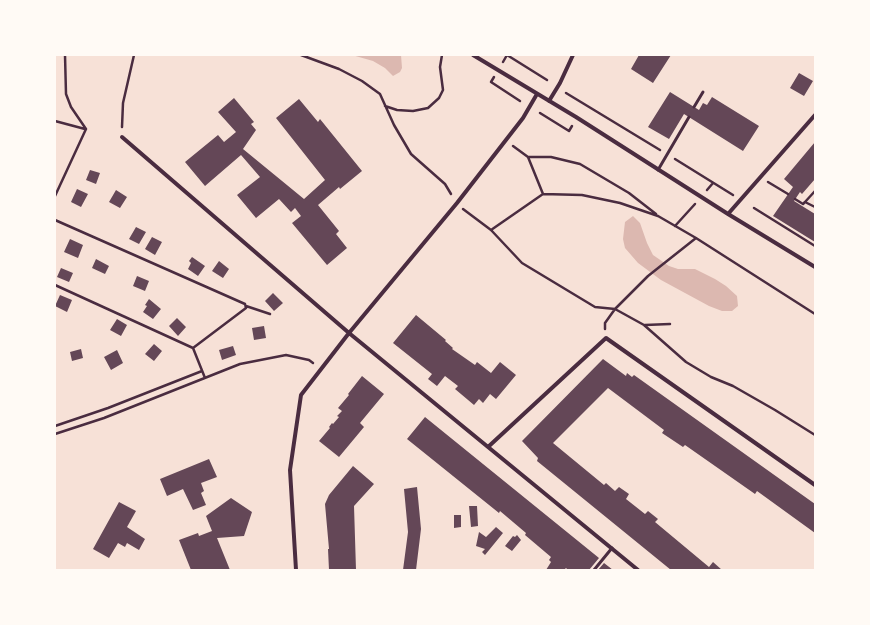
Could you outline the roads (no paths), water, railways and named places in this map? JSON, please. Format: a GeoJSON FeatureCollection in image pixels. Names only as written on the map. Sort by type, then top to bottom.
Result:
{"type":"FeatureCollection","features":[{"type":"Feature","properties":{"kind":"street"},"geometry":{"type":"LineString","coordinates":[[473,55],[815,267]]}},
{"type":"Feature","properties":{"kind":"street"},"geometry":{"type":"LineString","coordinates":[[549,101],[563,77],[573,55]]}},
{"type":"Feature","properties":{"kind":"street"},"geometry":{"type":"LineString","coordinates":[[296,570],[290,470],[301,395],[349,333],[457,203],[524,118],[537,94]]}},
{"type":"Feature","properties":{"kind":"street"},"geometry":{"type":"LineString","coordinates":[[728,214],[815,115]]}},
{"type":"Feature","properties":{"kind":"street"},"geometry":{"type":"LineString","coordinates":[[122,137],[349,333],[638,570]]}},
{"type":"Feature","properties":{"kind":"street"},"geometry":{"type":"LineString","coordinates":[[488,447],[606,338],[815,485]]}},
{"type":"Feature","properties":{"kind":"lane"},"geometry":{"type":"LineString","coordinates":[[694,107],[703,92]]}},
{"type":"Feature","properties":{"kind":"lane"},"geometry":{"type":"LineString","coordinates":[[658,170],[689,116]]}},
{"type":"Feature","properties":{"kind":"lane"},"geometry":{"type":"LineString","coordinates":[[594,570],[612,548]]}}]}
